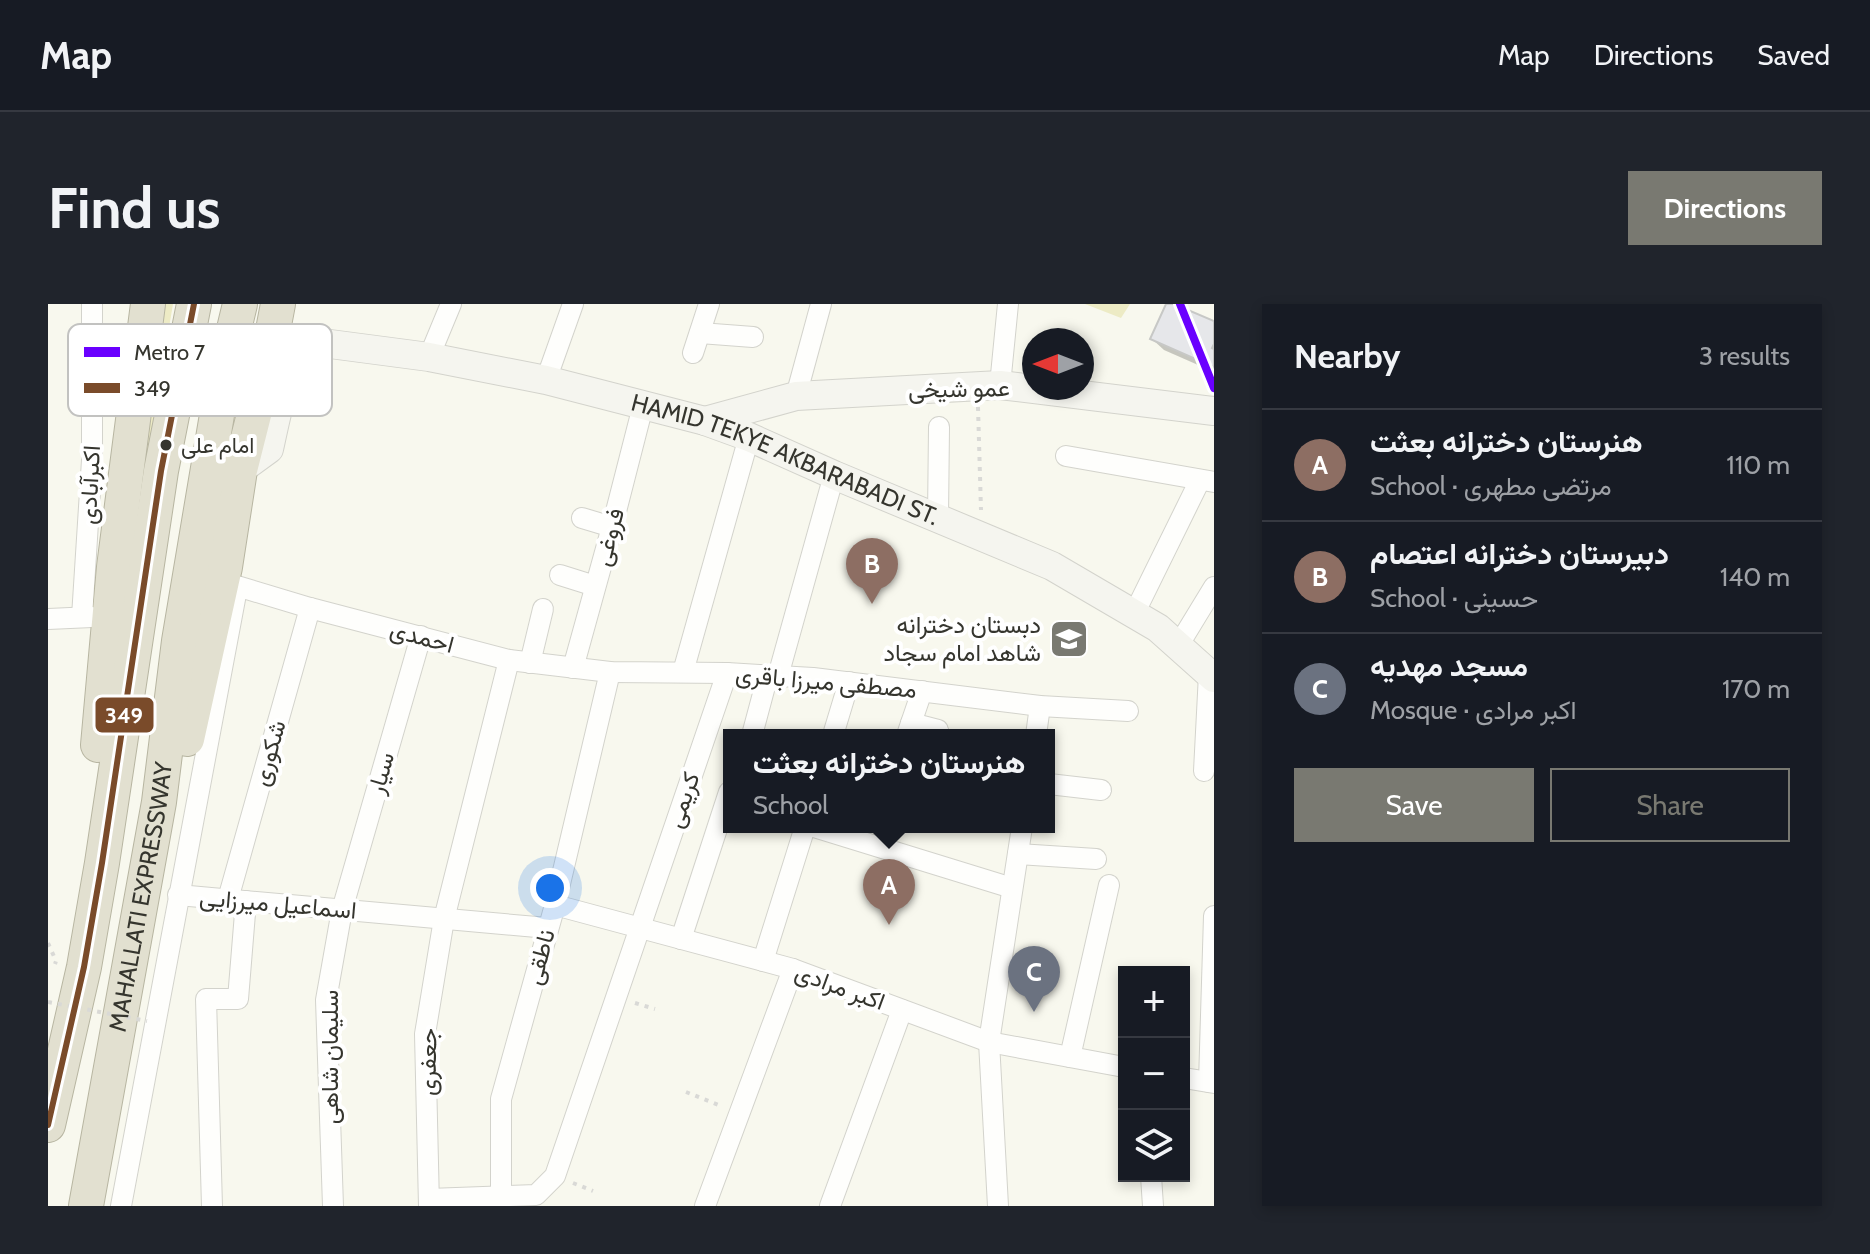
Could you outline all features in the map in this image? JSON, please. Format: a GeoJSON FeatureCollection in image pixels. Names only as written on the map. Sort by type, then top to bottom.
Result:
{"type":"FeatureCollection","features":[{"type":"Feature","properties":{"kind":"highway"},"geometry":{"type":"LineString","coordinates":[[145,324],[148,304]]}},
{"type":"Feature","properties":{"kind":"highway","name":"MAHALLATI EXPRESSWAY"},"geometry":{"type":"LineString","coordinates":[[190,324],[194,304]]}},
{"type":"Feature","properties":{"kind":"highway","name":"MAHALLATI EXPRESSWAY"},"geometry":{"type":"LineString","coordinates":[[235,324],[240,304]]}},
{"type":"Feature","properties":{"kind":"highway"},"geometry":{"type":"LineString","coordinates":[[274,324],[278,304]]}},
{"type":"Feature","properties":{"kind":"highway"},"geometry":{"type":"LineString","coordinates":[[286,324],[295,304]]}},
{"type":"Feature","properties":{"kind":"highway"},"geometry":{"type":"LineString","coordinates":[[102,863],[96,617],[129,416]]}},
{"type":"Feature","properties":{"kind":"highway","name":"MAHALLATI EXPRESSWAY"},"geometry":{"type":"LineString","coordinates":[[48,1125],[84,967],[172,416]]}},
{"type":"Feature","properties":{"kind":"highway","name":"MAHALLATI EXPRESSWAY"},"geometry":{"type":"LineString","coordinates":[[86,1206],[159,802],[179,641],[217,416]]}},
{"type":"Feature","properties":{"kind":"highway"},"geometry":{"type":"LineString","coordinates":[[159,802],[188,737],[204,657],[231,577],[240,470],[254,416]]}},
{"type":"Feature","properties":{"kind":"main road","name":"HAMID TEKYE AKBARABADI ST."},"geometry":{"type":"LineString","coordinates":[[332,344],[429,357],[546,380],[705,421],[749,437],[1052,566],[1158,628],[1212,676]]}},
{"type":"Feature","properties":{"kind":"main road","name":"عمو شیخی"},"geometry":{"type":"LineString","coordinates":[[705,421],[796,396],[988,385],[1214,411]]}},
{"type":"Feature","properties":{"kind":"main road","name":"HAMID TEKYE AKBARABADI ST."},"geometry":{"type":"LineString","coordinates":[[240,470],[269,449],[277,416]]}},
{"type":"Feature","properties":{"kind":"street"},"geometry":{"type":"LineString","coordinates":[[429,357],[451,304]]}},
{"type":"Feature","properties":{"kind":"street"},"geometry":{"type":"LineString","coordinates":[[546,380],[573,304]]}},
{"type":"Feature","properties":{"kind":"street"},"geometry":{"type":"LineString","coordinates":[[709,304],[697,343],[753,337]]}},
{"type":"Feature","properties":{"kind":"street"},"geometry":{"type":"LineString","coordinates":[[796,396],[821,304]]}},
{"type":"Feature","properties":{"kind":"street"},"geometry":{"type":"LineString","coordinates":[[988,385],[1008,304]]}},
{"type":"Feature","properties":{"kind":"street","name":"فروغی"},"geometry":{"type":"LineString","coordinates":[[573,668],[643,406]]}},
{"type":"Feature","properties":{"kind":"street","name":"اکبرآبادی"},"geometry":{"type":"LineString","coordinates":[[92,416],[96,617]]}},
{"type":"Feature","properties":{"kind":"street"},"geometry":{"type":"LineString","coordinates":[[938,518],[939,427]]}},
{"type":"Feature","properties":{"kind":"street"},"geometry":{"type":"LineString","coordinates":[[683,672],[749,437]]}},
{"type":"Feature","properties":{"kind":"street"},"geometry":{"type":"LineString","coordinates":[[1066,456],[1207,481],[1134,614]]}},
{"type":"Feature","properties":{"kind":"street"},"geometry":{"type":"LineString","coordinates":[[754,729],[834,475]]}},
{"type":"Feature","properties":{"kind":"street"},"geometry":{"type":"LineString","coordinates":[[582,518],[612,527]]}},
{"type":"Feature","properties":{"kind":"street"},"geometry":{"type":"LineString","coordinates":[[560,575],[595,586]]}},
{"type":"Feature","properties":{"kind":"street","name":"احمدی"},"geometry":{"type":"LineString","coordinates":[[231,577],[310,608],[520,662],[610,672]]}},
{"type":"Feature","properties":{"kind":"street","name":"اسماعیل میرزایی"},"geometry":{"type":"LineString","coordinates":[[231,577],[178,895],[548,928]]}},
{"type":"Feature","properties":{"kind":"street"},"geometry":{"type":"LineString","coordinates":[[1178,646],[1214,587]]}},
{"type":"Feature","properties":{"kind":"street","name":"شکوری"},"geometry":{"type":"LineString","coordinates":[[237,900],[310,608]]}},
{"type":"Feature","properties":{"kind":"street","name":"جعفری"},"geometry":{"type":"LineString","coordinates":[[429,1203],[425,1034],[444,919],[520,662],[543,609]]}},
{"type":"Feature","properties":{"kind":"street"},"geometry":{"type":"LineString","coordinates":[[48,619],[96,617]]}},
{"type":"Feature","properties":{"kind":"street","name":"سیار"},"geometry":{"type":"LineString","coordinates":[[342,910],[421,636]]}},
{"type":"Feature","properties":{"kind":"street","name":"مصطفی میرزا باقری"},"geometry":{"type":"LineString","coordinates":[[610,672],[773,676],[849,682],[1040,706],[1128,711]]}},
{"type":"Feature","properties":{"kind":"street","name":"ناطقی"},"geometry":{"type":"LineString","coordinates":[[501,1197],[501,1099],[555,905],[610,672]]}},
{"type":"Feature","properties":{"kind":"street","name":"کریمی"},"geometry":{"type":"LineString","coordinates":[[501,1197],[536,1195],[555,1176],[727,673]]}},
{"type":"Feature","properties":{"kind":"street"},"geometry":{"type":"LineString","coordinates":[[1204,771],[1212,676]]}},
{"type":"Feature","properties":{"kind":"street"},"geometry":{"type":"LineString","coordinates":[[835,729],[849,682]]}},
{"type":"Feature","properties":{"kind":"street"},"geometry":{"type":"LineString","coordinates":[[909,729],[922,691]]}},
{"type":"Feature","properties":{"kind":"street"},"geometry":{"type":"LineString","coordinates":[[1037,729],[1040,706]]}},
{"type":"Feature","properties":{"kind":"street"},"geometry":{"type":"LineString","coordinates":[[1055,785],[1101,790]]}},
{"type":"Feature","properties":{"kind":"street"},"geometry":{"type":"LineString","coordinates":[[681,939],[723,810]]}},
{"type":"Feature","properties":{"kind":"street"},"geometry":{"type":"LineString","coordinates":[[763,961],[803,833]]}},
{"type":"Feature","properties":{"kind":"street"},"geometry":{"type":"LineString","coordinates":[[998,1206],[989,1042],[1021,833]]}},
{"type":"Feature","properties":{"kind":"street"},"geometry":{"type":"LineString","coordinates":[[872,836],[1012,888]]}},
{"type":"Feature","properties":{"kind":"street"},"geometry":{"type":"LineString","coordinates":[[1018,854],[1096,859]]}},
{"type":"Feature","properties":{"kind":"street"},"geometry":{"type":"LineString","coordinates":[[1070,1057],[1109,885]]}},
{"type":"Feature","properties":{"kind":"street"},"geometry":{"type":"LineString","coordinates":[[121,1206],[178,895]]}},
{"type":"Feature","properties":{"kind":"street"},"geometry":{"type":"LineString","coordinates":[[212,1206],[206,999],[238,999],[237,900]]}},
{"type":"Feature","properties":{"kind":"street","name":"اکبر مرادی"},"geometry":{"type":"LineString","coordinates":[[555,905],[793,969],[989,1042],[1118,1066]]}},
{"type":"Feature","properties":{"kind":"street","name":"سلیمان شاهی"},"geometry":{"type":"LineString","coordinates":[[333,1206],[326,1000],[342,910]]}},
{"type":"Feature","properties":{"kind":"street"},"geometry":{"type":"LineString","coordinates":[[1190,1079],[1211,1083],[1214,916]]}},
{"type":"Feature","properties":{"kind":"street"},"geometry":{"type":"LineString","coordinates":[[705,1206],[793,969]]}},
{"type":"Feature","properties":{"kind":"street"},"geometry":{"type":"LineString","coordinates":[[830,1206],[902,1010]]}},
{"type":"Feature","properties":{"kind":"street"},"geometry":{"type":"LineString","coordinates":[[1151,1182],[1153,1206]]}},
{"type":"Feature","properties":{"kind":"street"},"geometry":{"type":"LineString","coordinates":[[429,1203],[501,1197]]}},
{"type":"Feature","properties":{"kind":"path"},"geometry":{"type":"LineString","coordinates":[[981,537],[988,385]]}},
{"type":"Feature","properties":{"kind":"path"},"geometry":{"type":"LineString","coordinates":[[48,943],[56,961]]}},
{"type":"Feature","properties":{"kind":"path"},"geometry":{"type":"LineString","coordinates":[[48,1002],[147,1021]]}},
{"type":"Feature","properties":{"kind":"path"},"geometry":{"type":"LineString","coordinates":[[686,1092],[739,1113]]}},
{"type":"Feature","properties":{"kind":"shaded area"},"geometry":{"type":"Polygon","coordinates":[[[158,304],[173,304],[170,324],[156,324],[158,304]]]}},
{"type":"Feature","properties":{"kind":"shaded area"},"geometry":{"type":"Polygon","coordinates":[[[1085,304],[1130,304],[1121,318],[1085,304]]]}},
{"type":"Feature","properties":{"kind":"shaded area"},"geometry":{"type":"Polygon","coordinates":[[[145,416],[154,416],[129,562],[145,416]]]}},
{"type":"Feature","properties":{"kind":"building"},"geometry":{"type":"Polygon","coordinates":[[[1166,304],[1174,304],[1214,321],[1214,367],[1150,339],[1166,304]]]}},
{"type":"Feature","properties":{"kind":"metro line","name":"7"},"geometry":{"type":"LineString","coordinates":[[1180,304],[1214,388]]}},
{"type":"Feature","properties":{"kind":"transit line","name":"349"},"geometry":{"type":"LineString","coordinates":[[190,324],[194,304]]}},
{"type":"Feature","properties":{"kind":"transit line","name":"349"},"geometry":{"type":"LineString","coordinates":[[48,1125],[84,967],[172,416]]}},
{"type":"Feature","properties":{"kind":"place","name":"امام علی"},"geometry":{"type":"Point","coordinates":[166,445]}},
{"type":"Feature","properties":{"kind":"place","name":"دبیرستان دخترانه اعتصام"},"geometry":{"type":"Point","coordinates":[872,604]}},
{"type":"Feature","properties":{"kind":"place","name":"دبستان دخترانه شاهد امام سجاد"},"geometry":{"type":"Point","coordinates":[1069,639]}},
{"type":"Feature","properties":{"kind":"place","name":"هنرستان دخترانه بعثت"},"geometry":{"type":"Point","coordinates":[889,925]}},
{"type":"Feature","properties":{"kind":"place","name":"مسجد مهدیه"},"geometry":{"type":"Point","coordinates":[1034,1012]}}]}
